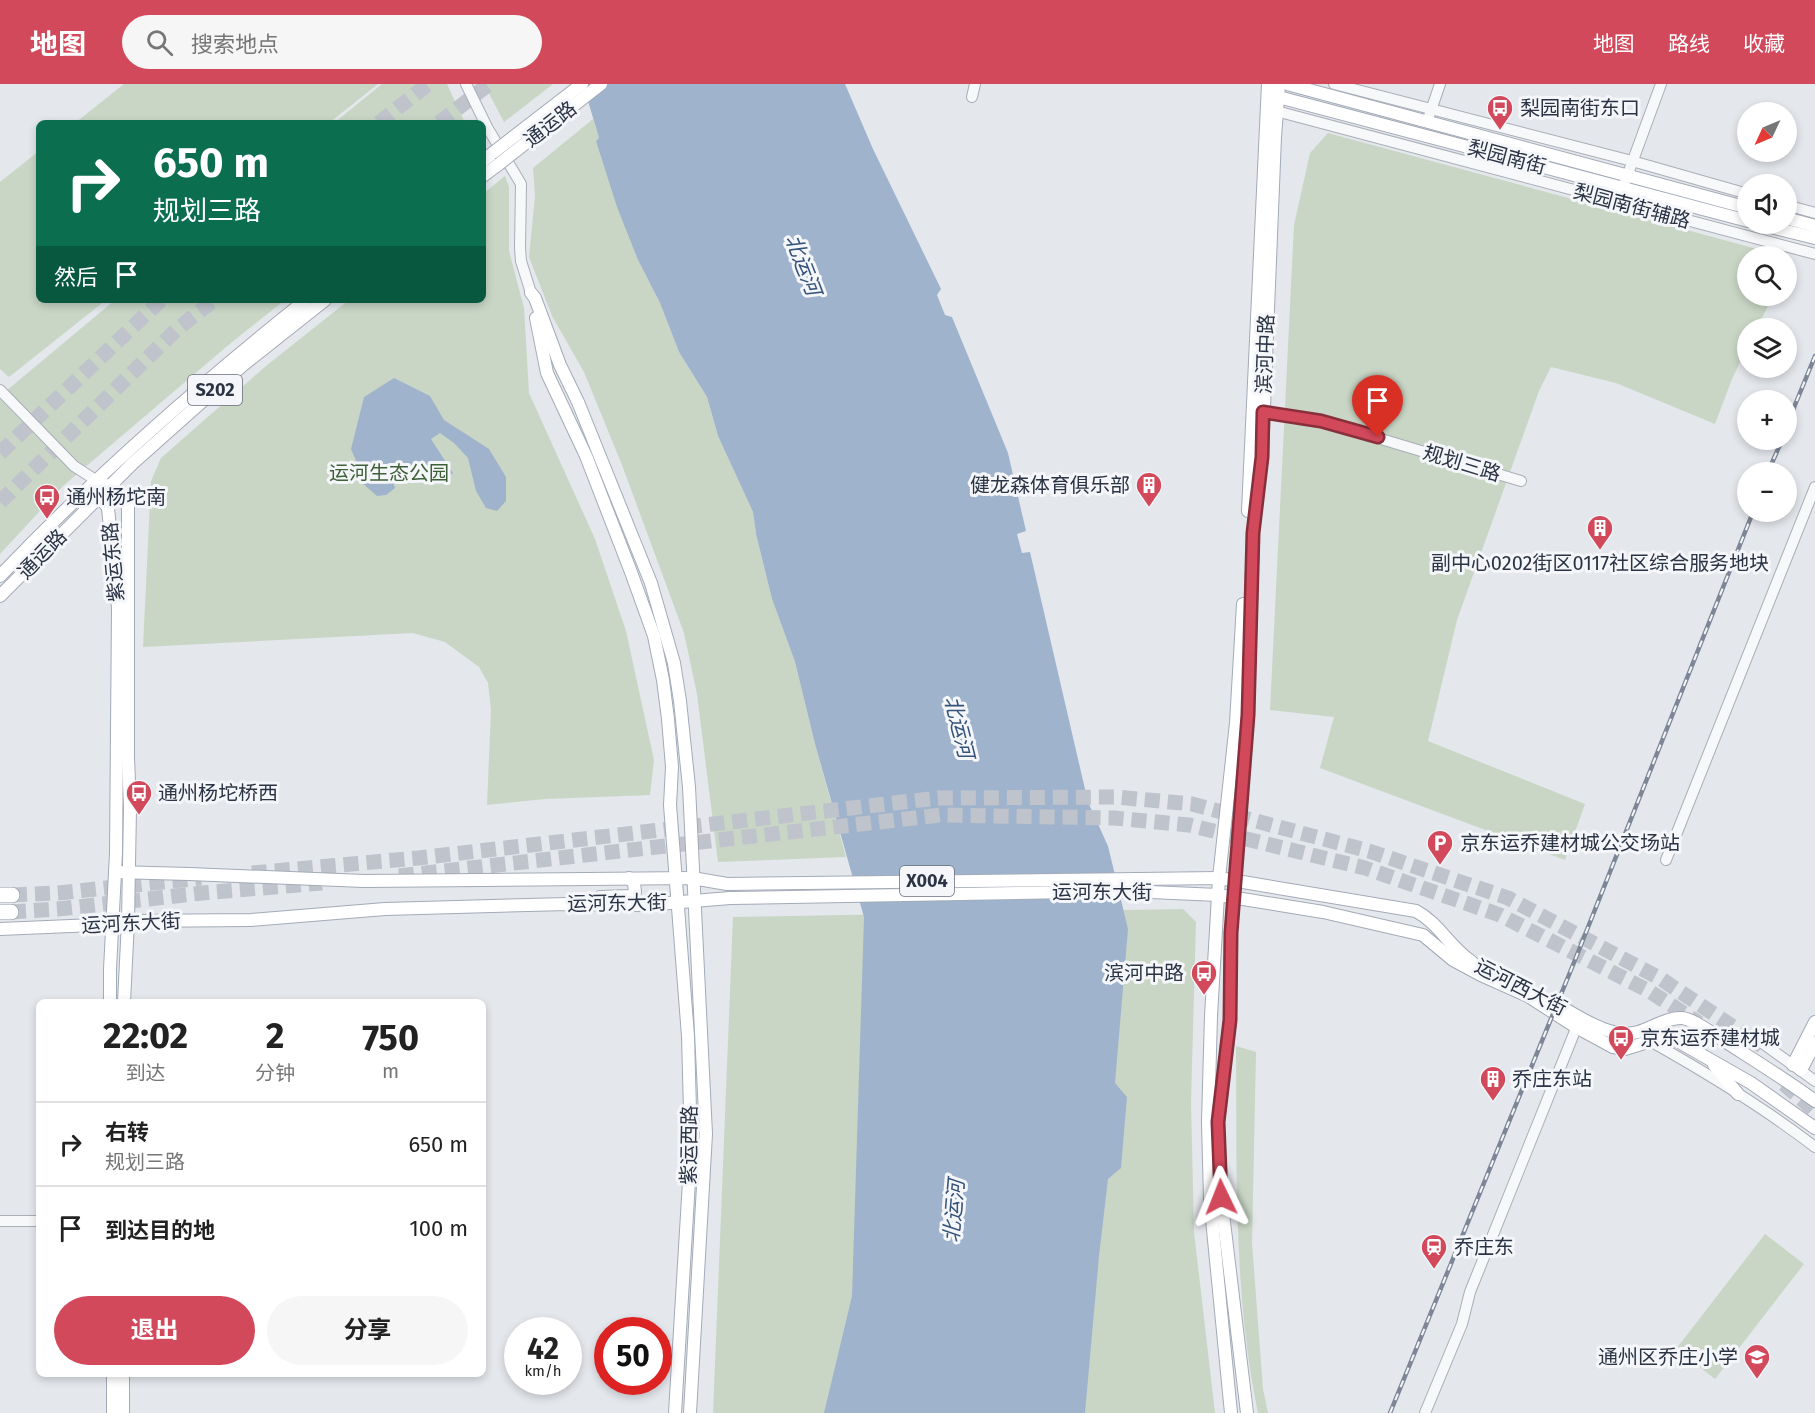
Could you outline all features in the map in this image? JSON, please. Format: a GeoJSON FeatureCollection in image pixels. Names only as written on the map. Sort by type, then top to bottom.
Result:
{"type":"FeatureCollection","features":[{"type":"Feature","properties":{"kind":"main road","name":"通运路"},"geometry":{"type":"LineString","coordinates":[[497,158],[582,84]]}},
{"type":"Feature","properties":{"kind":"main road","name":"通运路"},"geometry":{"type":"LineString","coordinates":[[497,158],[601,84]]}},
{"type":"Feature","properties":{"kind":"main road","name":"梨园南街"},"geometry":{"type":"LineString","coordinates":[[1287,84],[1737,205]]}},
{"type":"Feature","properties":{"kind":"main road","name":"梨园南街"},"geometry":{"type":"LineString","coordinates":[[1272,90],[1737,218]]}},
{"type":"Feature","properties":{"kind":"main road","name":"滨河中路"},"geometry":{"type":"LineString","coordinates":[[1246,1413],[1221,1197],[1218,1122],[1230,1020],[1234,881],[1248,715],[1253,533],[1262,457],[1276,111],[1272,90]]}},
{"type":"Feature","properties":{"kind":"main road","name":"滨河中路"},"geometry":{"type":"LineString","coordinates":[[1231,1413],[1210,1199],[1208,1122],[1211,1016],[1219,878],[1236,723],[1272,90]]}},
{"type":"Feature","properties":{"kind":"main road"},"geometry":{"type":"LineString","coordinates":[[486,160],[497,158]]}},
{"type":"Feature","properties":{"kind":"main road"},"geometry":{"type":"LineString","coordinates":[[486,172],[497,158]]}},
{"type":"Feature","properties":{"kind":"main road"},"geometry":{"type":"LineString","coordinates":[[1797,221],[1815,226]]}},
{"type":"Feature","properties":{"kind":"main road"},"geometry":{"type":"LineString","coordinates":[[1797,234],[1815,238]]}},
{"type":"Feature","properties":{"kind":"main road","name":"紫运西路"},"geometry":{"type":"LineString","coordinates":[[531,293],[547,373],[586,456],[631,572],[654,636],[663,680],[672,767],[670,805],[688,1036],[691,1148],[675,1413]]}},
{"type":"Feature","properties":{"kind":"main road","name":"紫运西路"},"geometry":{"type":"LineString","coordinates":[[531,293],[601,456],[651,583],[674,663],[681,712],[689,787],[706,1134],[690,1413]]}},
{"type":"Feature","properties":{"kind":"main road","name":"S202"},"geometry":{"type":"LineString","coordinates":[[97,481],[134,444],[218,371],[302,303]]}},
{"type":"Feature","properties":{"kind":"main road","name":"S202"},"geometry":{"type":"LineString","coordinates":[[110,487],[243,364],[321,303]]}},
{"type":"Feature","properties":{"kind":"main road","name":"通运路"},"geometry":{"type":"LineString","coordinates":[[0,576],[69,504],[97,481]]}},
{"type":"Feature","properties":{"kind":"main road","name":"紫运东路"},"geometry":{"type":"LineString","coordinates":[[97,481],[110,487],[128,506],[129,874],[124,999]]}},
{"type":"Feature","properties":{"kind":"main road","name":"紫运东路"},"geometry":{"type":"LineString","coordinates":[[97,481],[100,496],[108,508],[118,608],[118,741],[110,999]]}},
{"type":"Feature","properties":{"kind":"main road","name":"通运路"},"geometry":{"type":"LineString","coordinates":[[0,597],[110,487]]}},
{"type":"Feature","properties":{"kind":"main road","name":"运河东大街"},"geometry":{"type":"LineString","coordinates":[[115,873],[364,881],[692,878],[727,884],[1127,885],[1233,898]]}},
{"type":"Feature","properties":{"kind":"main road"},"geometry":{"type":"LineString","coordinates":[[567,904],[592,897],[631,896],[635,888],[629,878]]}},
{"type":"Feature","properties":{"kind":"main road","name":"运河西大街"},"geometry":{"type":"LineString","coordinates":[[1219,878],[1416,911],[1430,919],[1460,954],[1579,1023],[1613,1047],[1625,1049],[1660,1038],[1674,1039],[1751,1083],[1815,1128]]}},
{"type":"Feature","properties":{"kind":"main road","name":"运河东大街"},"geometry":{"type":"LineString","coordinates":[[0,929],[94,925],[112,921],[251,920],[385,909],[567,904],[645,905],[730,898],[1127,885],[1219,878]]}},
{"type":"Feature","properties":{"kind":"main road","name":"运河西大街"},"geometry":{"type":"LineString","coordinates":[[1233,898],[1323,912],[1423,935],[1453,960],[1579,1023],[1626,1035],[1673,1019],[1683,1018],[1770,1069],[1815,1101]]}},
{"type":"Feature","properties":{"kind":"main road"},"geometry":{"type":"LineString","coordinates":[[1797,1068],[1815,1022]]}},
{"type":"Feature","properties":{"kind":"main road"},"geometry":{"type":"LineString","coordinates":[[1797,1068],[1815,1042]]}},
{"type":"Feature","properties":{"kind":"main road"},"geometry":{"type":"LineString","coordinates":[[1708,1057],[1738,1094]]}},
{"type":"Feature","properties":{"kind":"main road"},"geometry":{"type":"LineString","coordinates":[[113,1377],[113,1413]]}},
{"type":"Feature","properties":{"kind":"main road"},"geometry":{"type":"LineString","coordinates":[[123,1377],[123,1413]]}},
{"type":"Feature","properties":{"kind":"street"},"geometry":{"type":"LineString","coordinates":[[466,84],[484,120]]}},
{"type":"Feature","properties":{"kind":"street"},"geometry":{"type":"LineString","coordinates":[[972,97],[975,84]]}},
{"type":"Feature","properties":{"kind":"street"},"geometry":{"type":"LineString","coordinates":[[1335,84],[1632,161],[1737,191]]}},
{"type":"Feature","properties":{"kind":"street"},"geometry":{"type":"LineString","coordinates":[[1427,122],[1440,84]]}},
{"type":"Feature","properties":{"kind":"street"},"geometry":{"type":"LineString","coordinates":[[1623,188],[1661,84]]}},
{"type":"Feature","properties":{"kind":"street","name":"梨园南街辅路"},"geometry":{"type":"LineString","coordinates":[[1276,111],[1815,254]]}},
{"type":"Feature","properties":{"kind":"street"},"geometry":{"type":"LineString","coordinates":[[486,125],[521,184],[523,194],[521,261],[531,293]]}},
{"type":"Feature","properties":{"kind":"street"},"geometry":{"type":"LineString","coordinates":[[1797,208],[1815,213]]}},
{"type":"Feature","properties":{"kind":"street"},"geometry":{"type":"LineString","coordinates":[[0,390],[74,466],[97,481]]}},
{"type":"Feature","properties":{"kind":"street","name":"规划三路"},"geometry":{"type":"LineString","coordinates":[[1263,412],[1321,421],[1521,481]]}},
{"type":"Feature","properties":{"kind":"street"},"geometry":{"type":"LineString","coordinates":[[1666,860],[1815,488]]}},
{"type":"Feature","properties":{"kind":"street"},"geometry":{"type":"LineString","coordinates":[[1425,1413],[1462,1324],[1470,1292],[1579,1023]]}},
{"type":"Feature","properties":{"kind":"street"},"geometry":{"type":"LineString","coordinates":[[1726,1042],[1758,1040],[1815,1081]]}},
{"type":"Feature","properties":{"kind":"street"},"geometry":{"type":"LineString","coordinates":[[1650,1041],[1707,1073],[1815,1147]]}},
{"type":"Feature","properties":{"kind":"street"},"geometry":{"type":"LineString","coordinates":[[0,1214],[36,1214]]}},
{"type":"Feature","properties":{"kind":"street"},"geometry":{"type":"LineString","coordinates":[[0,1221],[36,1221]]}},
{"type":"Feature","properties":{"kind":"green space"},"geometry":{"type":"Polygon","coordinates":[[[124,84],[378,84],[333,120],[79,120],[124,84]]]}},
{"type":"Feature","properties":{"kind":"green space"},"geometry":{"type":"Polygon","coordinates":[[[382,84],[447,84],[464,120],[338,120],[382,84]]]}},
{"type":"Feature","properties":{"kind":"green space"},"geometry":{"type":"Polygon","coordinates":[[[484,84],[553,84],[504,122],[484,84]]]}},
{"type":"Feature","properties":{"kind":"green space"},"geometry":{"type":"Polygon","coordinates":[[[593,119],[638,260],[660,303],[679,352],[707,397],[718,436],[753,512],[772,599],[795,662],[846,857],[718,862],[697,694],[684,633],[622,465],[584,372],[552,316],[529,257],[535,196],[533,168],[593,119]]]}},
{"type":"Feature","properties":{"kind":"green space"},"geometry":{"type":"Polygon","coordinates":[[[1328,133],[1746,246],[1737,246],[1737,306],[1768,306],[1762,318],[1737,318],[1737,369],[1715,424],[1616,383],[1551,367],[1539,391],[1457,620],[1428,741],[1585,804],[1565,860],[1320,768],[1334,717],[1270,710],[1294,225],[1310,153],[1328,133]]]}},
{"type":"Feature","properties":{"kind":"green space"},"geometry":{"type":"Polygon","coordinates":[[[36,153],[36,303],[102,303],[9,377],[0,369],[0,182],[36,153]]]}},
{"type":"Feature","properties":{"kind":"green space","name":"运河生态公园"},"geometry":{"type":"Polygon","coordinates":[[[505,176],[509,187],[509,251],[524,308],[529,393],[595,539],[626,631],[654,760],[650,795],[545,799],[487,805],[491,710],[488,683],[479,667],[445,642],[413,633],[143,647],[151,481],[161,458],[266,366],[345,303],[486,303],[486,192],[505,176]]]}},
{"type":"Feature","properties":{"kind":"green space"},"geometry":{"type":"Polygon","coordinates":[[[111,303],[281,303],[63,486],[0,554],[0,396],[111,303]]]}},
{"type":"Feature","properties":{"kind":"green space"},"geometry":{"type":"Polygon","coordinates":[[[1183,909],[1196,922],[1191,1102],[1194,1232],[1215,1413],[713,1413],[733,917],[1183,909]]]}},
{"type":"Feature","properties":{"kind":"green space"},"geometry":{"type":"Polygon","coordinates":[[[1236,1046],[1256,1052],[1252,1243],[1263,1389],[1268,1413],[1258,1413],[1250,1368],[1240,1277],[1236,1046]]]}},
{"type":"Feature","properties":{"kind":"green space"},"geometry":{"type":"Polygon","coordinates":[[[1765,1234],[1804,1264],[1715,1379],[1676,1349],[1765,1234]]]}},
{"type":"Feature","properties":{"kind":"water","name":"北运河"},"geometry":{"type":"Polygon","coordinates":[[[583,84],[845,84],[873,149],[941,289],[937,295],[945,315],[952,317],[1008,453],[1026,531],[1017,534],[1022,553],[1030,552],[1088,802],[1108,846],[1128,929],[1115,1083],[1127,1097],[1121,1168],[1108,1179],[1085,1413],[824,1413],[852,1296],[864,917],[815,744],[795,662],[772,599],[753,512],[718,436],[707,397],[679,352],[660,303],[638,260],[617,207],[596,141],[599,138],[583,84]]]}},
{"type":"Feature","properties":{"kind":"water"},"geometry":{"type":"Polygon","coordinates":[[[394,378],[430,396],[444,420],[489,449],[506,477],[506,501],[497,511],[486,508],[476,491],[468,458],[454,443],[440,433],[431,439],[453,473],[447,477],[430,473],[417,475],[402,464],[393,463],[390,473],[395,488],[386,495],[377,496],[349,467],[358,465],[351,449],[364,397],[394,378]]]}},
{"type":"Feature","properties":{"kind":"tunnel"},"geometry":{"type":"LineString","coordinates":[[383,120],[428,84]]}},
{"type":"Feature","properties":{"kind":"tunnel"},"geometry":{"type":"LineString","coordinates":[[443,120],[489,84]]}},
{"type":"Feature","properties":{"kind":"tunnel"},"geometry":{"type":"LineString","coordinates":[[0,453],[158,303]]}},
{"type":"Feature","properties":{"kind":"tunnel"},"geometry":{"type":"LineString","coordinates":[[0,502],[176,330],[210,303]]}},
{"type":"Feature","properties":{"kind":"tunnel"},"geometry":{"type":"LineString","coordinates":[[252,873],[418,858],[938,798],[1116,797],[1192,804],[1369,851],[1508,898],[1661,979],[1762,1046]]}},
{"type":"Feature","properties":{"kind":"tunnel"},"geometry":{"type":"LineString","coordinates":[[399,876],[941,815],[1114,818],[1189,825],[1365,868],[1500,915],[1649,991],[1699,1023]]}},
{"type":"Feature","properties":{"kind":"tunnel"},"geometry":{"type":"LineString","coordinates":[[12,895],[58,893],[201,878]]}},
{"type":"Feature","properties":{"kind":"tunnel"},"geometry":{"type":"LineString","coordinates":[[11,912],[322,883]]}},
{"type":"Feature","properties":{"kind":"tunnel"},"geometry":{"type":"LineString","coordinates":[[1784,1084],[1815,1111]]}},
{"type":"Feature","properties":{"kind":"railway"},"geometry":{"type":"LineString","coordinates":[[1797,400],[1815,356]]}},
{"type":"Feature","properties":{"kind":"railway"},"geometry":{"type":"LineString","coordinates":[[1772,462],[1778,450]]}},
{"type":"Feature","properties":{"kind":"railway"},"geometry":{"type":"LineString","coordinates":[[1390,1413],[1573,965],[1749,522]]}},
{"type":"Feature","properties":{"kind":"place","name":"梨园南街东口"},"geometry":{"type":"Point","coordinates":[1500,131]}},
{"type":"Feature","properties":{"kind":"place","name":"健龙森体育俱乐部"},"geometry":{"type":"Point","coordinates":[1149,508]}},
{"type":"Feature","properties":{"kind":"place","name":"通州杨坨南"},"geometry":{"type":"Point","coordinates":[47,520]}},
{"type":"Feature","properties":{"kind":"place","name":"副中心0202街区0117社区综合服务地块"},"geometry":{"type":"Point","coordinates":[1600,551]}},
{"type":"Feature","properties":{"kind":"place","name":"通州杨坨桥西"},"geometry":{"type":"Point","coordinates":[139,816]}},
{"type":"Feature","properties":{"kind":"place","name":"京东运乔建材城公交场站"},"geometry":{"type":"Point","coordinates":[1440,866]}},
{"type":"Feature","properties":{"kind":"place","name":"滨河中路"},"geometry":{"type":"Point","coordinates":[1204,996]}},
{"type":"Feature","properties":{"kind":"place","name":"京东运乔建材城"},"geometry":{"type":"Point","coordinates":[1621,1061]}},
{"type":"Feature","properties":{"kind":"place","name":"乔庄东站"},"geometry":{"type":"Point","coordinates":[1493,1102]}},
{"type":"Feature","properties":{"kind":"place","name":"乔庄东"},"geometry":{"type":"Point","coordinates":[1434,1270]}},
{"type":"Feature","properties":{"kind":"place","name":"通州区乔庄小学"},"geometry":{"type":"Point","coordinates":[1757,1380]}},
{"type":"Feature","properties":{"kind":"route"},"geometry":{"type":"LineString","coordinates":[[1221,1197],[1218,1122],[1230,1020],[1231,933],[1248,715],[1253,533],[1262,457],[1263,412],[1321,421],[1378,437]]}}]}
